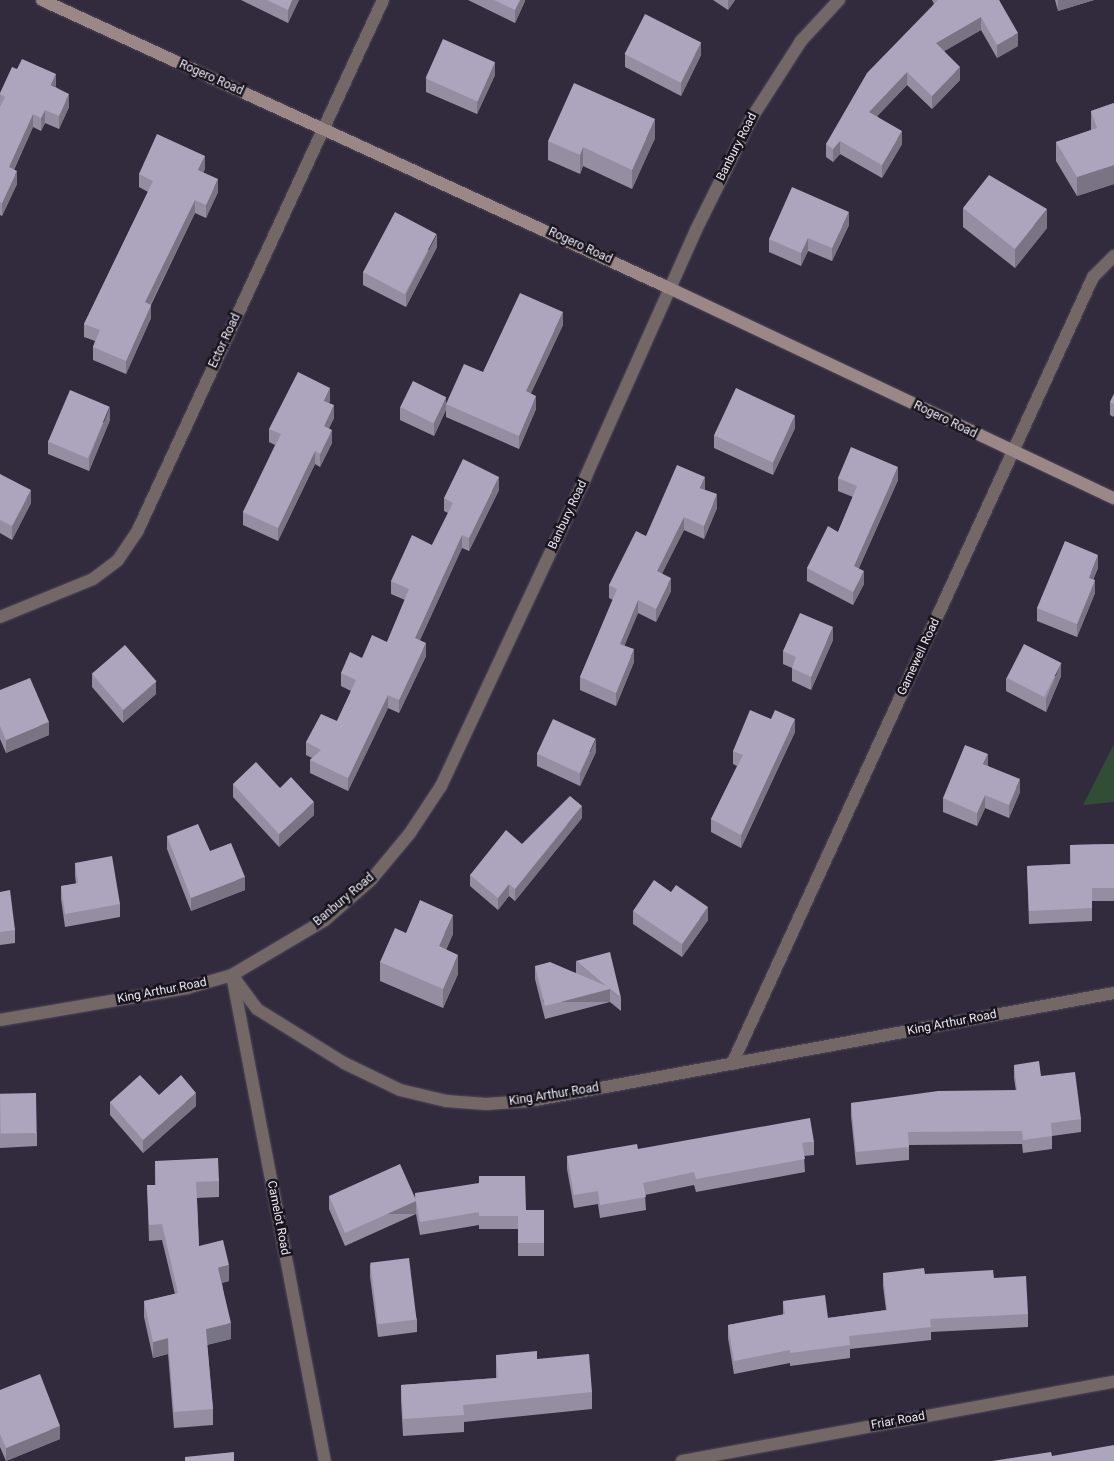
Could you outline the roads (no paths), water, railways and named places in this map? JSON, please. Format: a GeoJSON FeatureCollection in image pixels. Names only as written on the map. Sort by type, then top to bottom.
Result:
{"type":"FeatureCollection","features":[{"type":"Feature","properties":{"kind":"main road","name":"Rogero Road"},"geometry":{"type":"LineString","coordinates":[[42,0],[670,288],[1013,452],[1114,498]]}},
{"type":"Feature","properties":{"kind":"street","name":"Ector Road"},"geometry":{"type":"LineString","coordinates":[[0,617],[93,579],[118,560],[138,530],[383,0]]}},
{"type":"Feature","properties":{"kind":"street","name":"Banbury Road"},"geometry":{"type":"LineString","coordinates":[[232,975],[325,920],[371,880],[410,833],[441,786],[586,476],[670,288],[751,119],[806,34],[839,0]]}},
{"type":"Feature","properties":{"kind":"street","name":"Gamewell Road"},"geometry":{"type":"LineString","coordinates":[[732,1064],[1093,277],[1114,256]]}},
{"type":"Feature","properties":{"kind":"street","name":"King Arthur Road"},"geometry":{"type":"LineString","coordinates":[[0,1020],[187,988],[232,975],[257,1009],[344,1064],[400,1090],[446,1101],[486,1104],[530,1101],[1114,993]]}},
{"type":"Feature","properties":{"kind":"street","name":"Camelot Road"},"geometry":{"type":"LineString","coordinates":[[232,975],[325,1461]]}},
{"type":"Feature","properties":{"kind":"street","name":"Friar Road"},"geometry":{"type":"LineString","coordinates":[[682,1461],[1114,1382]]}}]}
